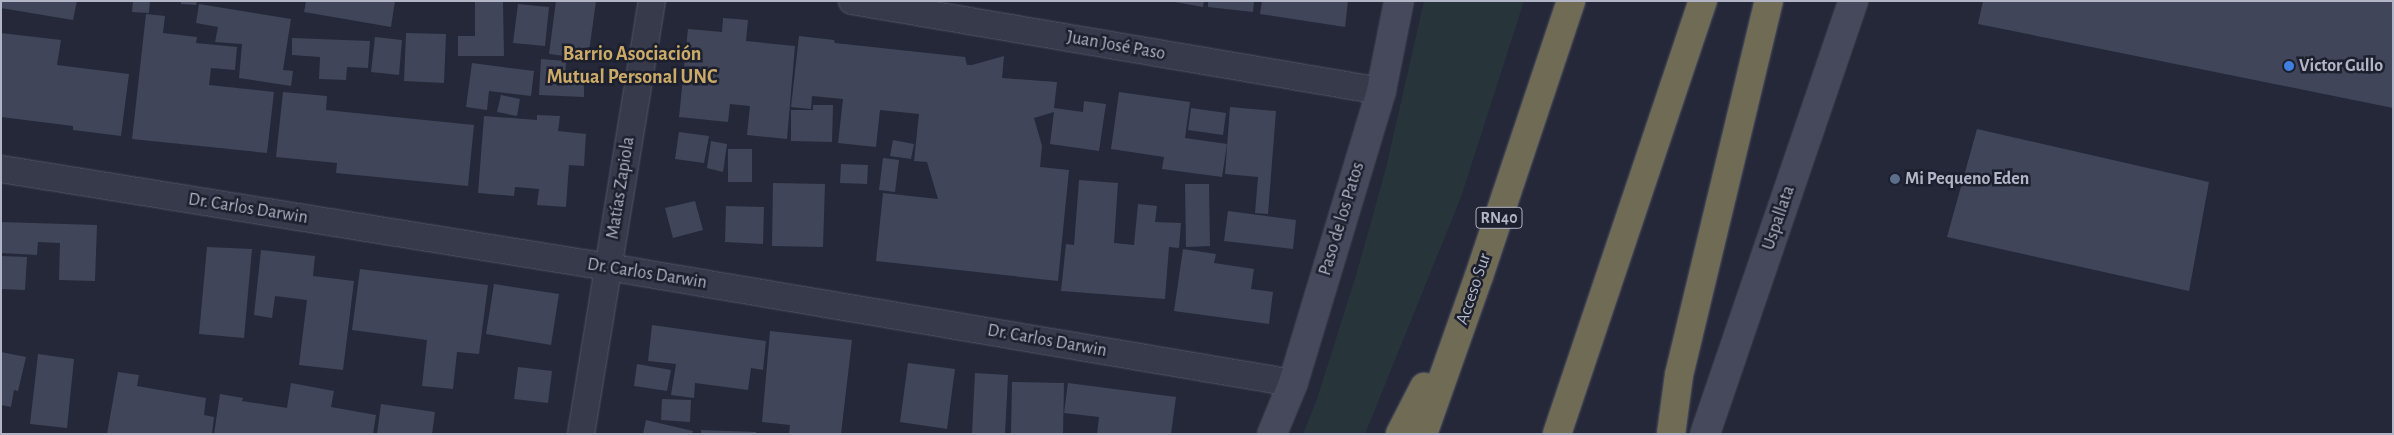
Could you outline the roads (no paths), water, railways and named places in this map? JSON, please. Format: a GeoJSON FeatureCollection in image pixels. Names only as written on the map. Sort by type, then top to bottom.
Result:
{"type":"FeatureCollection","features":[{"type":"Feature","properties":{"kind":"highway","name":"Acceso Sur"},"geometry":{"type":"LineString","coordinates":[[1423,434],[1479,276],[1571,1]]}},
{"type":"Feature","properties":{"kind":"highway"},"geometry":{"type":"LineString","coordinates":[[1557,434],[1703,1]]}},
{"type":"Feature","properties":{"kind":"highway"},"geometry":{"type":"LineString","coordinates":[[1672,434],[1679,375],[1769,1]]}},
{"type":"Feature","properties":{"kind":"highway"},"geometry":{"type":"LineString","coordinates":[[1400,434],[1479,276]]}},
{"type":"Feature","properties":{"kind":"street","name":"Matías Zapiola"},"geometry":{"type":"LineString","coordinates":[[582,434],[652,1]]}},
{"type":"Feature","properties":{"kind":"street","name":"Juan José Paso"},"geometry":{"type":"LineString","coordinates":[[852,1],[1381,91]]}},
{"type":"Feature","properties":{"kind":"street","name":"Paso de los Patos"},"geometry":{"type":"LineString","coordinates":[[1272,434],[1293,383],[1381,91],[1399,1]]}},
{"type":"Feature","properties":{"kind":"street","name":"Uspallata"},"geometry":{"type":"LineString","coordinates":[[1706,434],[1853,1]]}},
{"type":"Feature","properties":{"kind":"street","name":"Dr. Carlos Darwin"},"geometry":{"type":"LineString","coordinates":[[1,169],[608,268],[1293,383]]}},
{"type":"Feature","properties":{"kind":"place","name":"Victor Gullo"},"geometry":{"type":"Point","coordinates":[2289,66]}},
{"type":"Feature","properties":{"kind":"place","name":"Mi Pequeno Eden"},"geometry":{"type":"Point","coordinates":[1895,179]}},
{"type":"Feature","properties":{"kind":"district","name":"Barrio Asociación Mutual Personal UNC"},"geometry":{"type":"Point","coordinates":[632,66]}}]}
